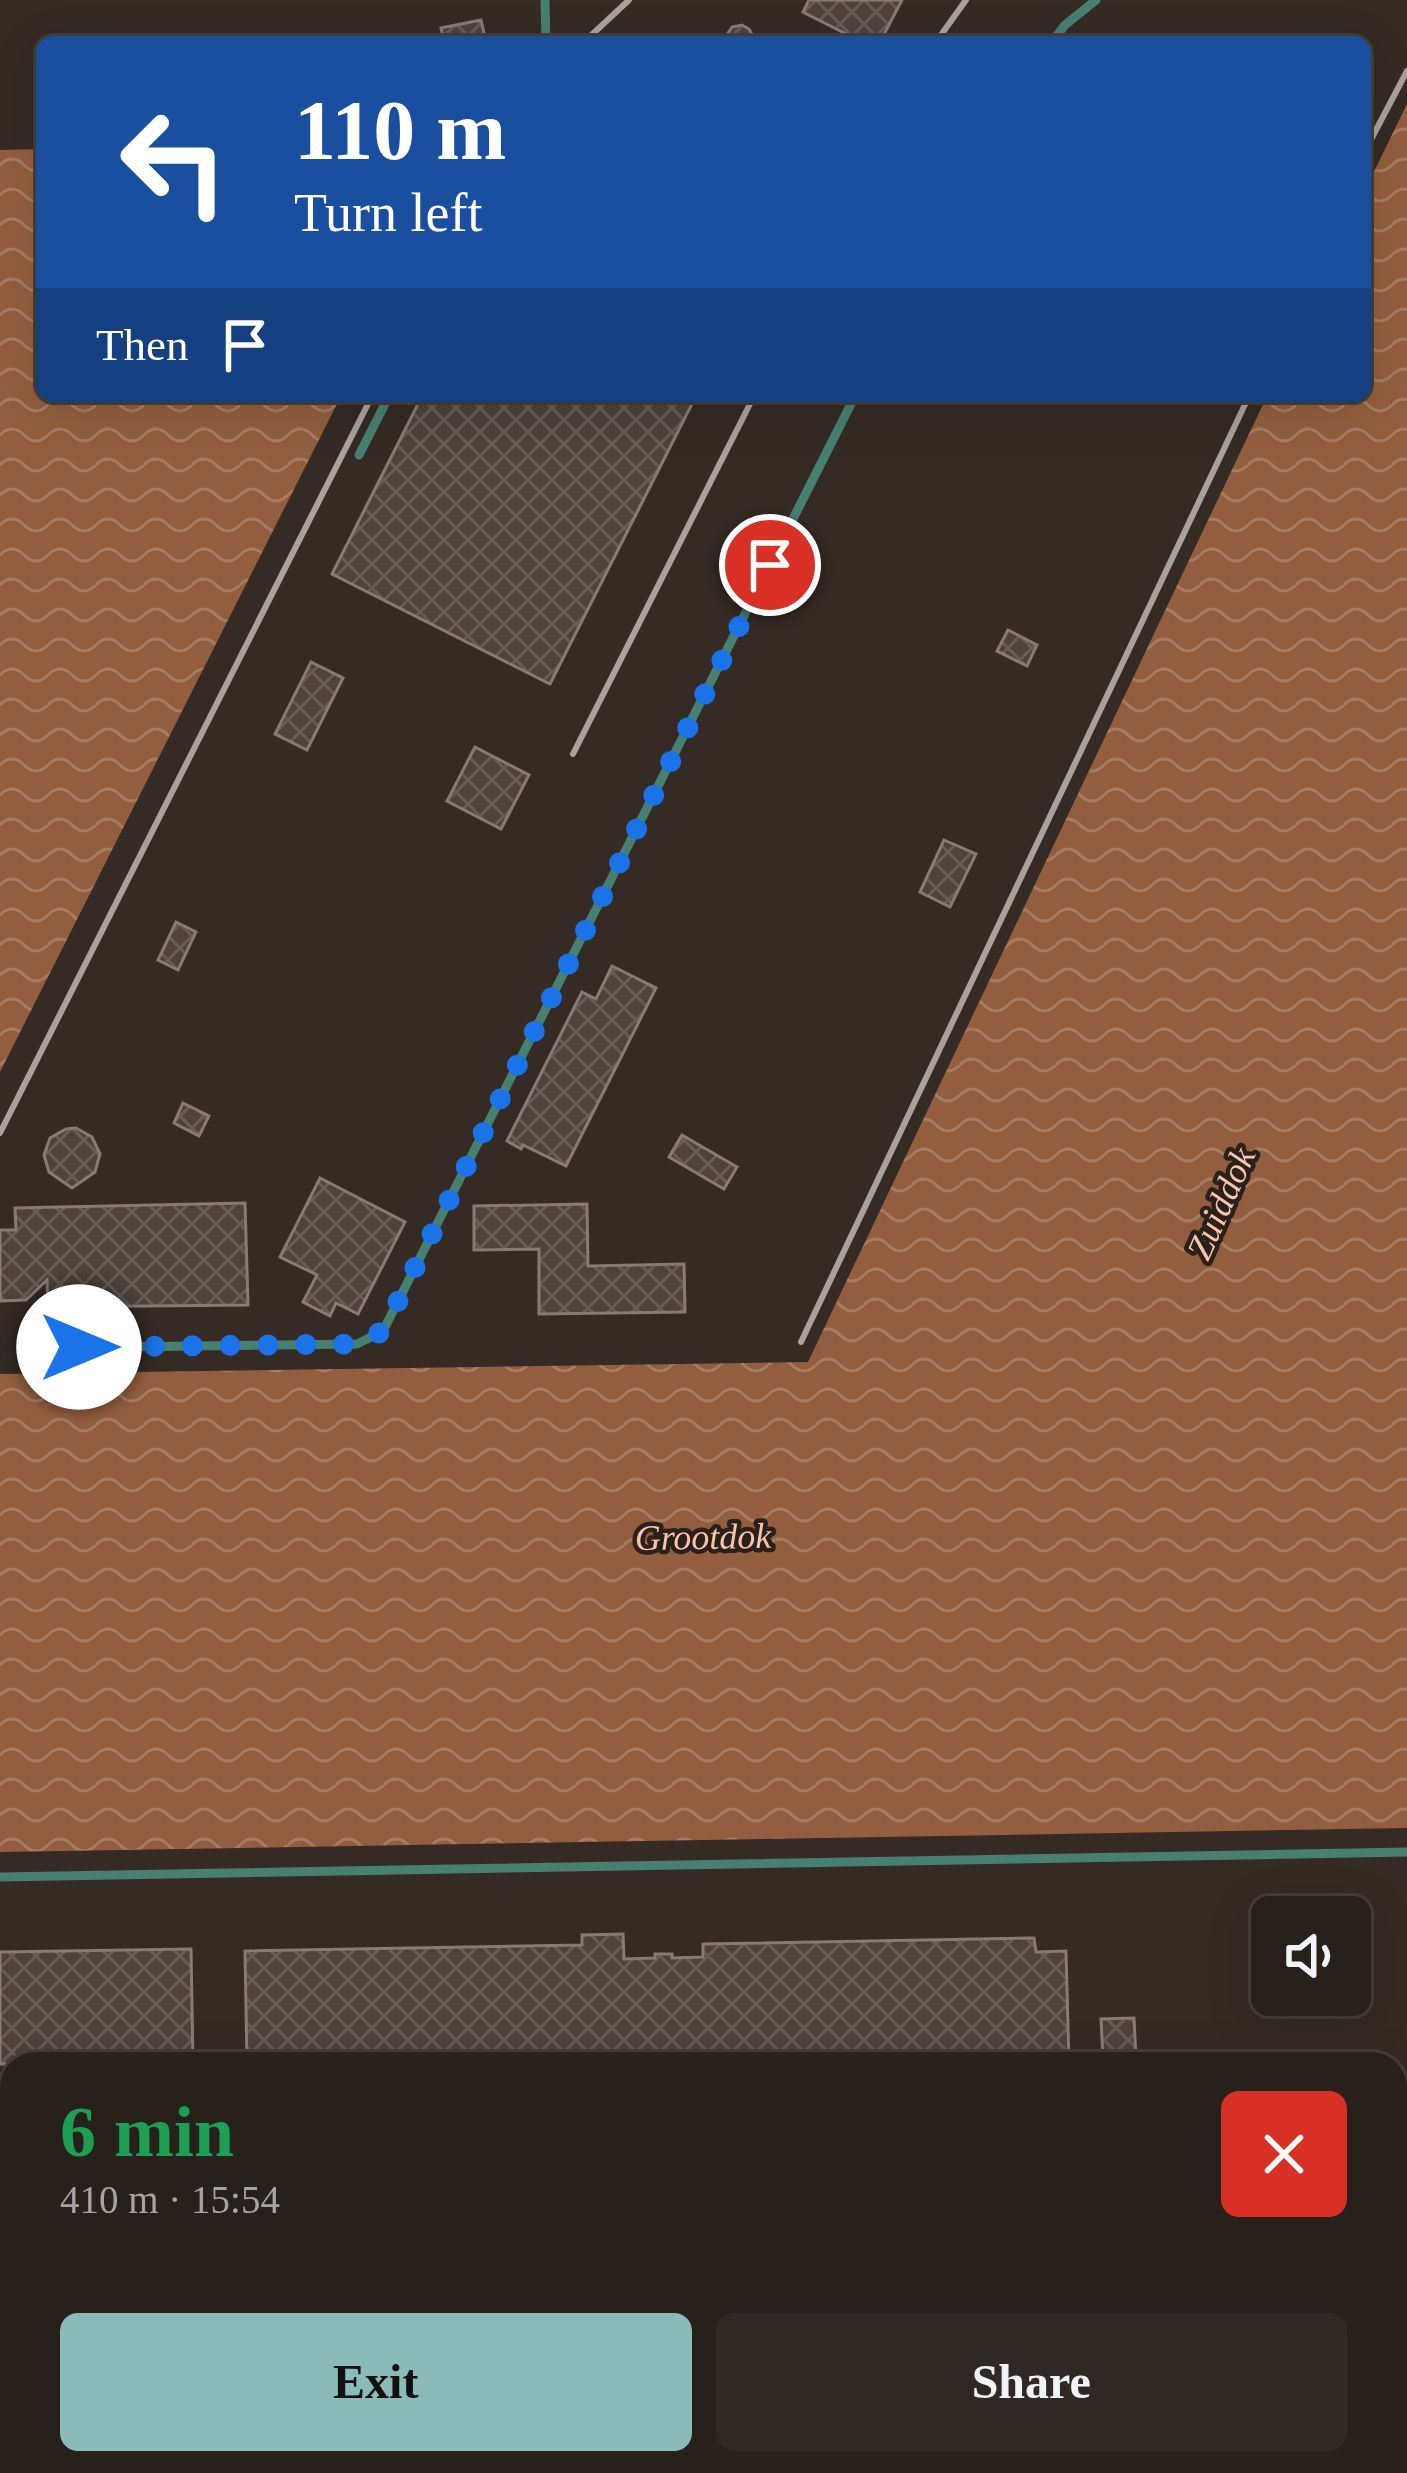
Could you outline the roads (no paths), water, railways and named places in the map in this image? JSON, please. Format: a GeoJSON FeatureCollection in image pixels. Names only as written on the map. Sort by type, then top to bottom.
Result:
{"type":"FeatureCollection","features":[{"type":"Feature","properties":{"kind":"lane"},"geometry":{"type":"LineString","coordinates":[[545,0],[546,36]]}},
{"type":"Feature","properties":{"kind":"lane"},"geometry":{"type":"LineString","coordinates":[[1057,36],[1096,0]]}},
{"type":"Feature","properties":{"kind":"lane"},"geometry":{"type":"LineString","coordinates":[[359,455],[386,402]]}},
{"type":"Feature","properties":{"kind":"lane"},"geometry":{"type":"LineString","coordinates":[[33,1348],[356,1344],[383,1331],[852,402]]}},
{"type":"Feature","properties":{"kind":"lane"},"geometry":{"type":"LineString","coordinates":[[0,1877],[1407,1852]]}},
{"type":"Feature","properties":{"kind":"water"},"geometry":{"type":"Polygon","coordinates":[[[1407,104],[1407,1828],[0,1852],[0,1374],[808,1362],[1264,402],[1371,402],[1371,178],[1407,104]]]}},
{"type":"Feature","properties":{"kind":"water"},"geometry":{"type":"Polygon","coordinates":[[[36,149],[36,402],[338,402],[0,1072],[0,150],[36,149]]]}},
{"type":"Feature","properties":{"kind":"railway"},"geometry":{"type":"LineString","coordinates":[[590,36],[629,0]]}},
{"type":"Feature","properties":{"kind":"railway"},"geometry":{"type":"LineString","coordinates":[[940,36],[966,0]]}},
{"type":"Feature","properties":{"kind":"railway"},"geometry":{"type":"LineString","coordinates":[[1371,140],[1407,71]]}},
{"type":"Feature","properties":{"kind":"railway"},"geometry":{"type":"LineString","coordinates":[[0,1133],[369,402]]}},
{"type":"Feature","properties":{"kind":"railway"},"geometry":{"type":"LineString","coordinates":[[573,754],[751,402]]}},
{"type":"Feature","properties":{"kind":"railway"},"geometry":{"type":"LineString","coordinates":[[801,1342],[1246,402]]}},
{"type":"Feature","properties":{"kind":"water label","name":"Zuiddok"},"geometry":{"type":"Point","coordinates":[1220,1203]}},
{"type":"Feature","properties":{"kind":"water label","name":"Grootdok"},"geometry":{"type":"Point","coordinates":[703,1536]}}]}
